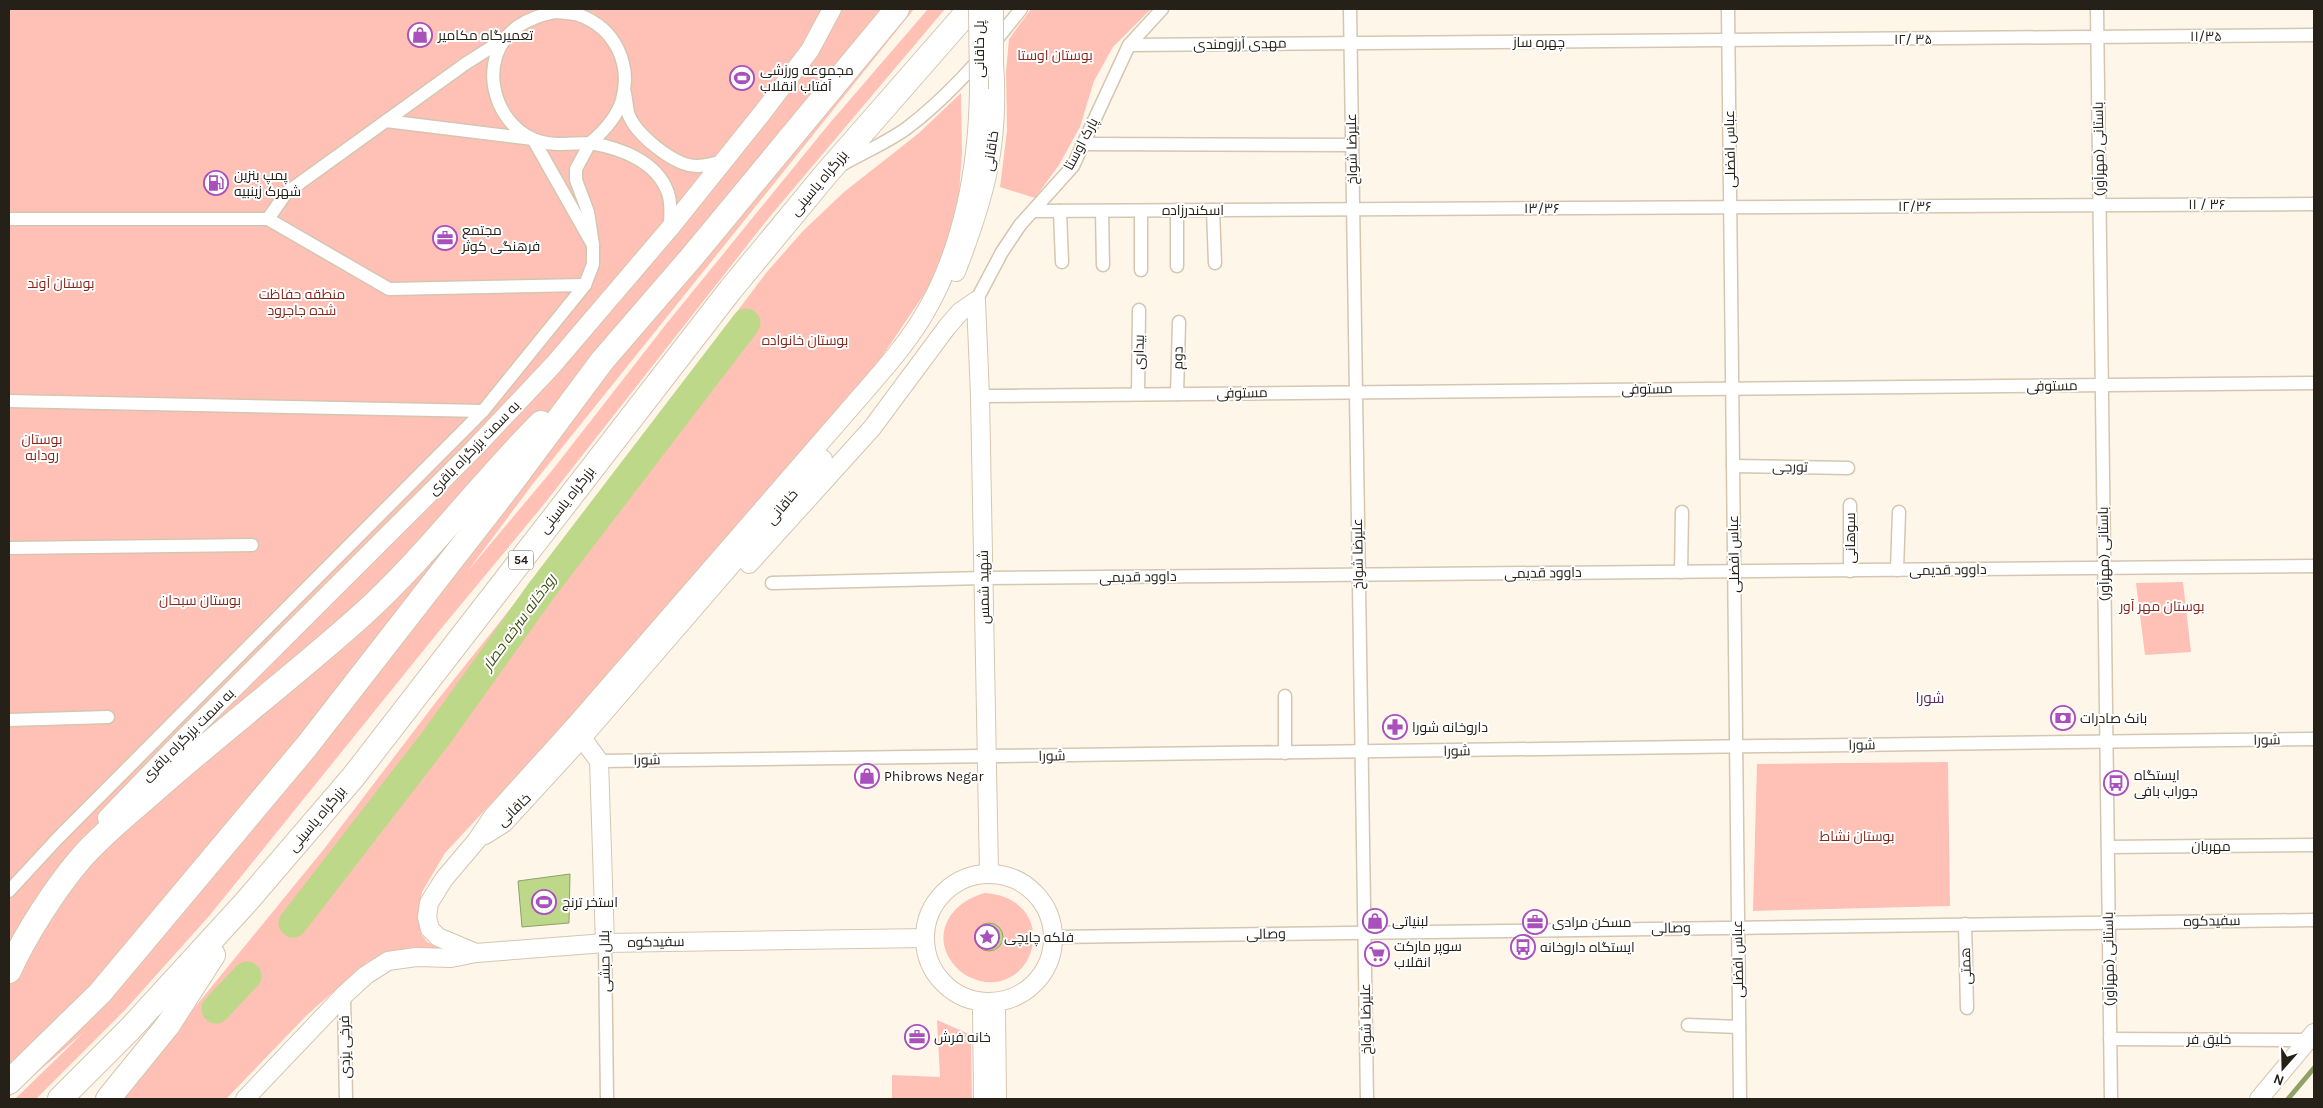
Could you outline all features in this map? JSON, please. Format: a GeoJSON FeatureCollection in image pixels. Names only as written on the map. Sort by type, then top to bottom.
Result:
{"type":"FeatureCollection","features":[{"type":"Feature","properties":{"kind":"highway"},"geometry":{"type":"LineString","coordinates":[[13,962],[56,893],[82,857],[203,748],[296,673],[364,613],[432,544],[500,464],[602,361],[691,258],[898,9]]}},
{"type":"Feature","properties":{"kind":"highway","name":"بزرگراه یاسینی"},"geometry":{"type":"LineString","coordinates":[[60,1099],[130,1029],[247,901],[354,776],[731,289],[826,174],[970,9]]}},
{"type":"Feature","properties":{"kind":"highway"},"geometry":{"type":"LineString","coordinates":[[9,1082],[100,993],[306,747],[509,486],[602,361]]}},
{"type":"Feature","properties":{"kind":"highway"},"geometry":{"type":"LineString","coordinates":[[108,1099],[168,1025],[247,901]]}},
{"type":"Feature","properties":{"kind":"main road","name":"به سمت بزرگراه باقری"},"geometry":{"type":"LineString","coordinates":[[82,857],[97,828],[181,741],[473,450],[554,364],[670,228],[724,161],[810,50],[832,9]]}},
{"type":"Feature","properties":{"kind":"main road","name":"پل خاقانی"},"geometry":{"type":"LineString","coordinates":[[978,9],[979,89]]}},
{"type":"Feature","properties":{"kind":"main road","name":"پل خاقانی"},"geometry":{"type":"LineString","coordinates":[[994,9],[994,63]]}},
{"type":"Feature","properties":{"kind":"main road","name":"خاقانی"},"geometry":{"type":"LineString","coordinates":[[477,840],[504,823],[582,738],[751,544],[896,371],[931,324],[955,275],[976,221],[988,178],[995,132],[996,94],[994,63]]}},
{"type":"Feature","properties":{"kind":"main road","name":"خاقانی"},"geometry":{"type":"LineString","coordinates":[[477,840],[493,816],[577,723],[890,362],[922,319],[945,271],[967,197],[978,121],[979,89]]}},
{"type":"Feature","properties":{"kind":"main road"},"geometry":{"type":"LineString","coordinates":[[599,761],[582,738],[596,734],[872,428],[899,395],[947,327],[960,312],[976,301]]}},
{"type":"Feature","properties":{"kind":"main road","name":"شهید شمس"},"geometry":{"type":"LineString","coordinates":[[976,301],[980,396],[990,874]]}},
{"type":"Feature","properties":{"kind":"main road","name":"بلال حبشی"},"geometry":{"type":"LineString","coordinates":[[599,761],[605,943]]}},
{"type":"Feature","properties":{"kind":"main road"},"geometry":{"type":"LineString","coordinates":[[476,952],[438,937],[430,929],[427,917],[429,903],[444,879],[477,840]]}},
{"type":"Feature","properties":{"kind":"main road"},"geometry":{"type":"LineString","coordinates":[[990,874],[1009,877],[1027,886],[1041,900],[1050,917],[1054,937],[1051,957],[1042,975],[1028,990],[1013,998],[989,1004],[951,990],[937,976],[928,958],[925,938],[928,918],[937,900],[952,886],[970,877],[990,874]]}},
{"type":"Feature","properties":{"kind":"main road","name":"سفیدکوه"},"geometry":{"type":"LineString","coordinates":[[344,995],[366,975],[388,961],[416,957],[451,958],[476,952],[605,943],[925,938]]}},
{"type":"Feature","properties":{"kind":"main road"},"geometry":{"type":"LineString","coordinates":[[244,1099],[344,995]]}},
{"type":"Feature","properties":{"kind":"main road"},"geometry":{"type":"LineString","coordinates":[[983,1099],[989,1004]]}},
{"type":"Feature","properties":{"kind":"main road"},"geometry":{"type":"LineString","coordinates":[[989,1004],[997,1099]]}},
{"type":"Feature","properties":{"kind":"main road"},"geometry":{"type":"LineString","coordinates":[[2259,1099],[2311,1036]]}},
{"type":"Feature","properties":{"kind":"street"},"geometry":{"type":"LineString","coordinates":[[826,174],[906,129],[930,108],[1003,33],[1022,9]]}},
{"type":"Feature","properties":{"kind":"street","name":"پارک اوستا"},"geometry":{"type":"LineString","coordinates":[[976,301],[1002,252],[1033,211],[1073,166],[1129,45],[1162,9]]}},
{"type":"Feature","properties":{"kind":"street","name":"علیرضا شواخ"},"geometry":{"type":"LineString","coordinates":[[1350,9],[1367,1099]]}},
{"type":"Feature","properties":{"kind":"street","name":"عباس افضلی"},"geometry":{"type":"LineString","coordinates":[[1728,9],[1740,1099]]}},
{"type":"Feature","properties":{"kind":"street","name":"باستانی (مهرآور)"},"geometry":{"type":"LineString","coordinates":[[2097,9],[2111,1099]]}},
{"type":"Feature","properties":{"kind":"street"},"geometry":{"type":"LineString","coordinates":[[9,891],[58,838],[483,411],[585,285],[593,264],[593,244],[588,212],[576,180],[576,169],[590,143],[611,120],[622,101],[626,80],[623,59],[613,40],[598,24],[578,15],[556,12],[534,17],[516,28],[510,35],[500,48],[494,66],[494,89],[501,110],[514,127],[533,139],[593,244]]}},
{"type":"Feature","properties":{"kind":"street"},"geometry":{"type":"LineString","coordinates":[[268,220],[286,192],[464,64],[510,35]]}},
{"type":"Feature","properties":{"kind":"street","name":"۱۱/۳۵"},"geometry":{"type":"LineString","coordinates":[[2098,37],[2314,35]]}},
{"type":"Feature","properties":{"kind":"street","name":"۱۲/ ۳۵"},"geometry":{"type":"LineString","coordinates":[[1728,40],[2098,37]]}},
{"type":"Feature","properties":{"kind":"street","name":"چهره ساز"},"geometry":{"type":"LineString","coordinates":[[1350,43],[1728,40]]}},
{"type":"Feature","properties":{"kind":"street","name":"مهدی آرزومندی"},"geometry":{"type":"LineString","coordinates":[[1129,45],[1350,43]]}},
{"type":"Feature","properties":{"kind":"street"},"geometry":{"type":"LineString","coordinates":[[624,88],[628,113],[639,132],[670,157],[685,164],[695,166],[724,161]]}},
{"type":"Feature","properties":{"kind":"street"},"geometry":{"type":"LineString","coordinates":[[386,121],[533,139],[554,145],[590,143],[625,151],[648,167],[659,178],[669,195],[670,228]]}},
{"type":"Feature","properties":{"kind":"street"},"geometry":{"type":"LineString","coordinates":[[1083,144],[1352,145]]}},
{"type":"Feature","properties":{"kind":"street","name":"۱۱ / ۳۶"},"geometry":{"type":"LineString","coordinates":[[2100,205],[2314,204]]}},
{"type":"Feature","properties":{"kind":"street","name":"۱۲/۳۶"},"geometry":{"type":"LineString","coordinates":[[1730,207],[2100,205]]}},
{"type":"Feature","properties":{"kind":"street","name":"۱۳/۳۶"},"geometry":{"type":"LineString","coordinates":[[1353,209],[1730,207]]}},
{"type":"Feature","properties":{"kind":"street","name":"اسکندرزاده"},"geometry":{"type":"LineString","coordinates":[[1033,211],[1353,209]]}},
{"type":"Feature","properties":{"kind":"street"},"geometry":{"type":"LineString","coordinates":[[1177,210],[1177,266]]}},
{"type":"Feature","properties":{"kind":"street"},"geometry":{"type":"LineString","coordinates":[[1213,210],[1215,263]]}},
{"type":"Feature","properties":{"kind":"street"},"geometry":{"type":"LineString","coordinates":[[1060,211],[1062,262]]}},
{"type":"Feature","properties":{"kind":"street"},"geometry":{"type":"LineString","coordinates":[[1102,211],[1103,265]]}},
{"type":"Feature","properties":{"kind":"street"},"geometry":{"type":"LineString","coordinates":[[1141,211],[1142,270]]}},
{"type":"Feature","properties":{"kind":"street"},"geometry":{"type":"LineString","coordinates":[[9,220],[268,220],[389,289],[585,285]]}},
{"type":"Feature","properties":{"kind":"street","name":"بیداری"},"geometry":{"type":"LineString","coordinates":[[1138,394],[1139,310]]}},
{"type":"Feature","properties":{"kind":"street","name":"دوم"},"geometry":{"type":"LineString","coordinates":[[1177,394],[1179,322]]}},
{"type":"Feature","properties":{"kind":"street","name":"مستوفی"},"geometry":{"type":"LineString","coordinates":[[980,396],[2314,383]]}},
{"type":"Feature","properties":{"kind":"street"},"geometry":{"type":"LineString","coordinates":[[9,401],[483,411]]}},
{"type":"Feature","properties":{"kind":"street","name":"تورجی"},"geometry":{"type":"LineString","coordinates":[[1733,466],[1848,468]]}},
{"type":"Feature","properties":{"kind":"street","name":"سوهانی"},"geometry":{"type":"LineString","coordinates":[[1850,505],[1850,571]]}},
{"type":"Feature","properties":{"kind":"street"},"geometry":{"type":"LineString","coordinates":[[1681,572],[1682,512]]}},
{"type":"Feature","properties":{"kind":"street"},"geometry":{"type":"LineString","coordinates":[[1897,570],[1899,512]]}},
{"type":"Feature","properties":{"kind":"street"},"geometry":{"type":"LineString","coordinates":[[9,548],[252,545]]}},
{"type":"Feature","properties":{"kind":"street","name":"داوود قدیمی"},"geometry":{"type":"LineString","coordinates":[[772,583],[984,578],[2314,566]]}},
{"type":"Feature","properties":{"kind":"street"},"geometry":{"type":"LineString","coordinates":[[1285,696],[1285,753]]}},
{"type":"Feature","properties":{"kind":"street"},"geometry":{"type":"LineString","coordinates":[[9,720],[108,717]]}},
{"type":"Feature","properties":{"kind":"street","name":"شورا"},"geometry":{"type":"LineString","coordinates":[[599,761],[2314,739]]}},
{"type":"Feature","properties":{"kind":"street","name":"مهربان"},"geometry":{"type":"LineString","coordinates":[[2108,847],[2314,845]]}},
{"type":"Feature","properties":{"kind":"street","name":"سفیدکوه"},"geometry":{"type":"LineString","coordinates":[[2109,923],[2314,920]]}},
{"type":"Feature","properties":{"kind":"street","name":"وصالی"},"geometry":{"type":"LineString","coordinates":[[1054,937],[2109,923]]}},
{"type":"Feature","properties":{"kind":"street","name":"همتی"},"geometry":{"type":"LineString","coordinates":[[1965,924],[1967,1008]]}},
{"type":"Feature","properties":{"kind":"street","name":"بلال حبشی"},"geometry":{"type":"LineString","coordinates":[[605,943],[607,1099]]}},
{"type":"Feature","properties":{"kind":"street","name":"فرخی یزدی"},"geometry":{"type":"LineString","coordinates":[[344,995],[346,1099]]}},
{"type":"Feature","properties":{"kind":"street"},"geometry":{"type":"LineString","coordinates":[[1688,1025],[1739,1027]]}},
{"type":"Feature","properties":{"kind":"street","name":"خلیق فر"},"geometry":{"type":"LineString","coordinates":[[2110,1039],[2311,1036]]}},
{"type":"Feature","properties":{"kind":"green space","name":"منطقه حفاظت شده جاجرود"},"geometry":{"type":"Polygon","coordinates":[[[9,9],[914,9],[532,485],[467,572],[554,468],[667,323],[829,124],[928,9],[945,9],[767,220],[541,508],[210,915],[125,1010],[36,1099],[15,1099],[85,1031],[9,1097],[9,9]]]}},
{"type":"Feature","properties":{"kind":"green space","name":"بوستان اوستا"},"geometry":{"type":"Polygon","coordinates":[[[1031,9],[1151,9],[1113,47],[1094,81],[1080,127],[1059,165],[1035,198],[1000,187],[1007,131],[1006,72],[1009,39],[1031,9]]]}},
{"type":"Feature","properties":{"kind":"green space","name":"بوستان خانواده"},"geometry":{"type":"Polygon","coordinates":[[[961,93],[962,153],[958,207],[952,230],[931,284],[868,377],[587,700],[445,853],[422,892],[418,918],[421,934],[427,942],[437,947],[453,948],[454,951],[383,955],[367,962],[307,1015],[226,1099],[120,1099],[324,849],[436,702],[565,540],[766,273],[803,231],[844,192],[919,133],[961,93]]]}},
{"type":"Feature","properties":{"kind":"green space","name":"بوستان مهر آور"},"geometry":{"type":"Polygon","coordinates":[[[2183,582],[2191,652],[2145,655],[2136,583],[2183,582]]]}},
{"type":"Feature","properties":{"kind":"green space","name":"بوستان نشاط"},"geometry":{"type":"Polygon","coordinates":[[[1948,762],[1950,906],[1753,911],[1757,764],[1948,762]]]}},
{"type":"Feature","properties":{"kind":"green space"},"geometry":{"type":"Polygon","coordinates":[[[985,893],[1009,899],[1024,911],[1032,927],[1033,944],[1027,960],[1016,974],[1000,981],[980,981],[962,973],[954,965],[947,953],[944,942],[944,931],[954,911],[973,897],[985,893]]]}},
{"type":"Feature","properties":{"kind":"green space"},"geometry":{"type":"Polygon","coordinates":[[[937,1020],[971,1035],[972,1099],[892,1099],[892,1075],[940,1077],[937,1020]]]}},
{"type":"Feature","properties":{"kind":"shaded area","name":"استخر ترنج"},"geometry":{"type":"Polygon","coordinates":[[[570,874],[569,923],[522,927],[518,881],[570,874]]]}},
{"type":"Feature","properties":{"kind":"shaded area"},"geometry":{"type":"Polygon","coordinates":[[[989,923],[999,927],[1003,937],[999,947],[989,951],[979,947],[975,937],[979,927],[989,923]]]}},
{"type":"Feature","properties":{"kind":"waterway","name":"رودخانه سرخه حصار"},"geometry":{"type":"LineString","coordinates":[[293,923],[436,738],[541,591],[746,323]]}},
{"type":"Feature","properties":{"kind":"waterway","name":"رودخانه سرخه حصار"},"geometry":{"type":"LineString","coordinates":[[216,1009],[247,976]]}},
{"type":"Feature","properties":{"kind":"waterway"},"geometry":{"type":"LineString","coordinates":[[2288,1099],[2314,1068]]}},
{"type":"Feature","properties":{"kind":"place","name":"تعمیرگاه مکامیر"},"geometry":{"type":"Point","coordinates":[420,35]}},
{"type":"Feature","properties":{"kind":"place","name":"مجموعه ورزشی آفتاب انقلاب"},"geometry":{"type":"Point","coordinates":[742,78]}},
{"type":"Feature","properties":{"kind":"place","name":"پمپ بنزین شهرک زینبیه"},"geometry":{"type":"Point","coordinates":[216,183]}},
{"type":"Feature","properties":{"kind":"place","name":"مجتمع فرهنگی کوثر"},"geometry":{"type":"Point","coordinates":[445,238]}},
{"type":"Feature","properties":{"kind":"place","name":"بانک صادرات"},"geometry":{"type":"Point","coordinates":[2063,718]}},
{"type":"Feature","properties":{"kind":"place","name":"داروخانه شورا"},"geometry":{"type":"Point","coordinates":[1395,727]}},
{"type":"Feature","properties":{"kind":"place","name":"Phibrows Negar"},"geometry":{"type":"Point","coordinates":[867,776]}},
{"type":"Feature","properties":{"kind":"place","name":"ایستگاه جوراب بافی"},"geometry":{"type":"Point","coordinates":[2116,783]}},
{"type":"Feature","properties":{"kind":"place","name":"استخر ترنج"},"geometry":{"type":"Point","coordinates":[544,902]}},
{"type":"Feature","properties":{"kind":"place","name":"لبنیاتی"},"geometry":{"type":"Point","coordinates":[1375,921]}},
{"type":"Feature","properties":{"kind":"place","name":"مسکن مرادی"},"geometry":{"type":"Point","coordinates":[1535,922]}},
{"type":"Feature","properties":{"kind":"place","name":"فلکه چایچی"},"geometry":{"type":"Point","coordinates":[987,937]}},
{"type":"Feature","properties":{"kind":"place","name":"ایستگاه داروخانه"},"geometry":{"type":"Point","coordinates":[1523,947]}},
{"type":"Feature","properties":{"kind":"place","name":"سوپر مارکت انقلاب"},"geometry":{"type":"Point","coordinates":[1377,954]}},
{"type":"Feature","properties":{"kind":"place","name":"خانه فرش"},"geometry":{"type":"Point","coordinates":[917,1037]}},
{"type":"Feature","properties":{"kind":"district","name":"شورا"},"geometry":{"type":"Point","coordinates":[1930,698]}},
{"type":"Feature","properties":{"kind":"park label","name":"بوستان آوند"},"geometry":{"type":"Point","coordinates":[61,283]}},
{"type":"Feature","properties":{"kind":"park label","name":"بوستان رودابه"},"geometry":{"type":"Point","coordinates":[42,448]}},
{"type":"Feature","properties":{"kind":"park label","name":"بوستان سبحان"},"geometry":{"type":"Point","coordinates":[200,600]}}]}
